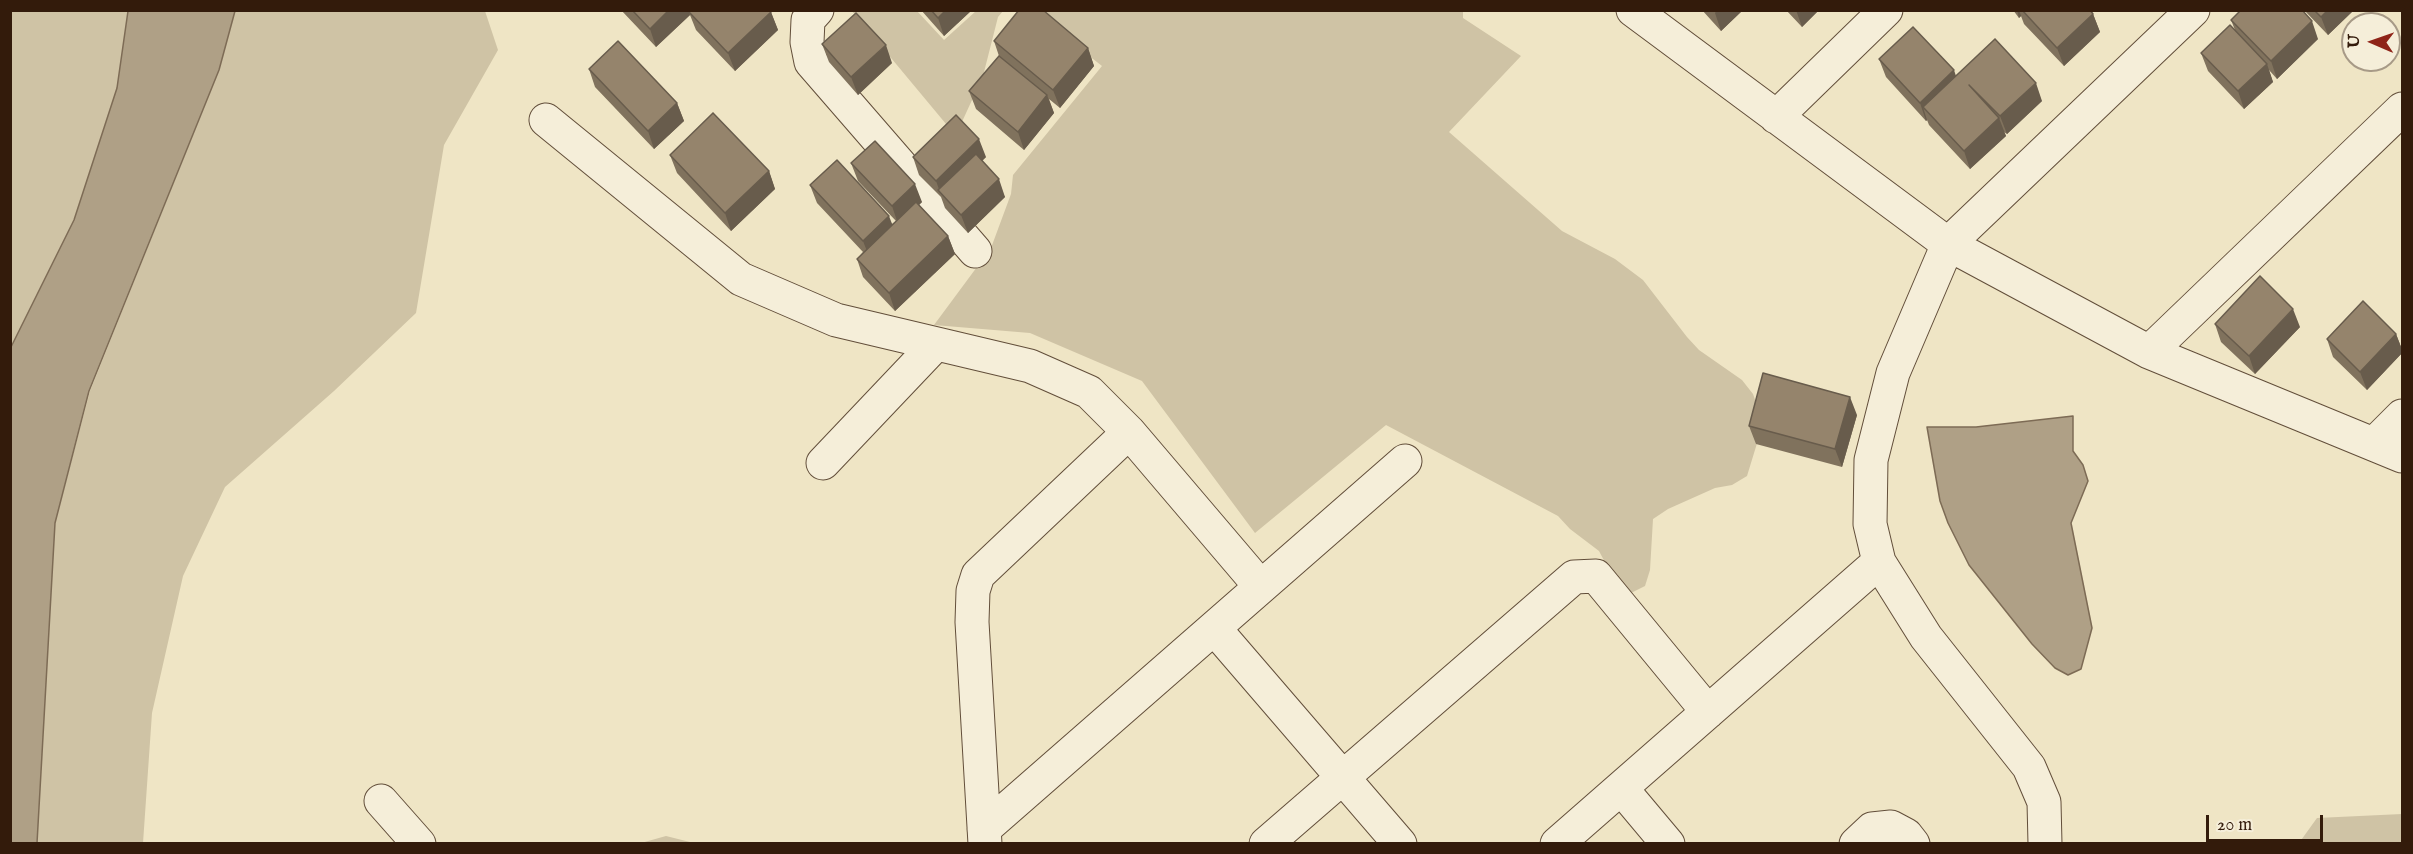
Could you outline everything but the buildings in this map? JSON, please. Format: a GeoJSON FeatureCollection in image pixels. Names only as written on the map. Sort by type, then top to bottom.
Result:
{"type":"FeatureCollection","features":[{"type":"Feature","properties":{"kind":"street"},"geometry":{"type":"LineString","coordinates":[[817,10],[808,20],[807,42],[811,62],[975,251]]}},
{"type":"Feature","properties":{"kind":"street"},"geometry":{"type":"LineString","coordinates":[[1633,10],[1948,244],[2149,352],[2389,450],[2403,416]]}},
{"type":"Feature","properties":{"kind":"street"},"geometry":{"type":"LineString","coordinates":[[1776,117],[1886,10]]}},
{"type":"Feature","properties":{"kind":"street"},"geometry":{"type":"LineString","coordinates":[[2045,843],[2044,802],[2029,767],[1926,638],[1879,562],[1870,524],[1871,460],[1893,373],[1948,244],[2193,10]]}},
{"type":"Feature","properties":{"kind":"street"},"geometry":{"type":"LineString","coordinates":[[2149,352],[2403,109]]}},
{"type":"Feature","properties":{"kind":"street"},"geometry":{"type":"LineString","coordinates":[[546,120],[741,279],[836,320],[1030,366],[1089,392],[1129,432],[1261,587]]}},
{"type":"Feature","properties":{"kind":"street"},"geometry":{"type":"LineString","coordinates":[[823,463],[935,345]]}},
{"type":"Feature","properties":{"kind":"street"},"geometry":{"type":"LineString","coordinates":[[985,836],[972,622],[973,591],[978,575],[1129,432]]}},
{"type":"Feature","properties":{"kind":"street"},"geometry":{"type":"LineString","coordinates":[[985,836],[1214,628],[1405,461]]}},
{"type":"Feature","properties":{"kind":"street"},"geometry":{"type":"LineString","coordinates":[[1557,843],[1879,562]]}},
{"type":"Feature","properties":{"kind":"street"},"geometry":{"type":"LineString","coordinates":[[1266,843],[1574,577],[1596,576],[1708,712]]}},
{"type":"Feature","properties":{"kind":"street"},"geometry":{"type":"LineString","coordinates":[[1214,628],[1400,843]]}},
{"type":"Feature","properties":{"kind":"street"},"geometry":{"type":"LineString","coordinates":[[1621,788],[1668,843]]}},
{"type":"Feature","properties":{"kind":"street"},"geometry":{"type":"LineString","coordinates":[[381,801],[419,843]]}},
{"type":"Feature","properties":{"kind":"street"},"geometry":{"type":"LineString","coordinates":[[1856,843],[1872,830],[1891,827],[1906,835],[1913,843]]}},
{"type":"Feature","properties":{"kind":"shaded area"},"geometry":{"type":"Polygon","coordinates":[[[11,11],[128,11],[117,88],[74,220],[11,347],[11,11]]]}},
{"type":"Feature","properties":{"kind":"shaded area"},"geometry":{"type":"Polygon","coordinates":[[[128,11],[235,11],[219,70],[89,391],[55,523],[37,843],[11,843],[11,347],[74,220],[117,88],[128,11]]]}},
{"type":"Feature","properties":{"kind":"shaded area"},"geometry":{"type":"Polygon","coordinates":[[[235,11],[485,11],[498,50],[444,145],[416,313],[334,391],[225,487],[183,576],[152,713],[143,843],[37,844],[55,523],[90,391],[219,70],[235,11]]]}},
{"type":"Feature","properties":{"kind":"shaded area"},"geometry":{"type":"Polygon","coordinates":[[[852,11],[917,11],[944,40],[976,11],[1003,11],[998,17],[983,76],[961,124],[951,130],[852,11]]]}},
{"type":"Feature","properties":{"kind":"shaded area"},"geometry":{"type":"Polygon","coordinates":[[[1032,11],[1463,11],[1463,18],[1521,56],[1449,132],[1562,231],[1615,259],[1643,280],[1699,350],[1742,380],[1753,394],[1762,427],[1747,476],[1732,485],[1715,488],[1668,509],[1653,519],[1650,570],[1645,586],[1629,594],[1616,583],[1599,551],[1570,529],[1558,516],[1386,425],[1255,533],[1142,381],[1030,333],[934,325],[991,248],[1011,194],[1013,175],[1102,66],[1032,11]]]}},
{"type":"Feature","properties":{"kind":"shaded area"},"geometry":{"type":"Polygon","coordinates":[[[2073,416],[2073,451],[2083,465],[2088,481],[2071,523],[2092,628],[2081,669],[2068,675],[2055,668],[2032,644],[1969,565],[1940,501],[1927,427],[1976,427],[2073,416]]]}},
{"type":"Feature","properties":{"kind":"shaded area"},"geometry":{"type":"Polygon","coordinates":[[[2402,814],[2402,843],[2299,843],[2317,818],[2402,814]]]}},
{"type":"Feature","properties":{"kind":"shaded area"},"geometry":{"type":"Polygon","coordinates":[[[666,836],[694,843],[641,843],[666,836]]]}}]}
